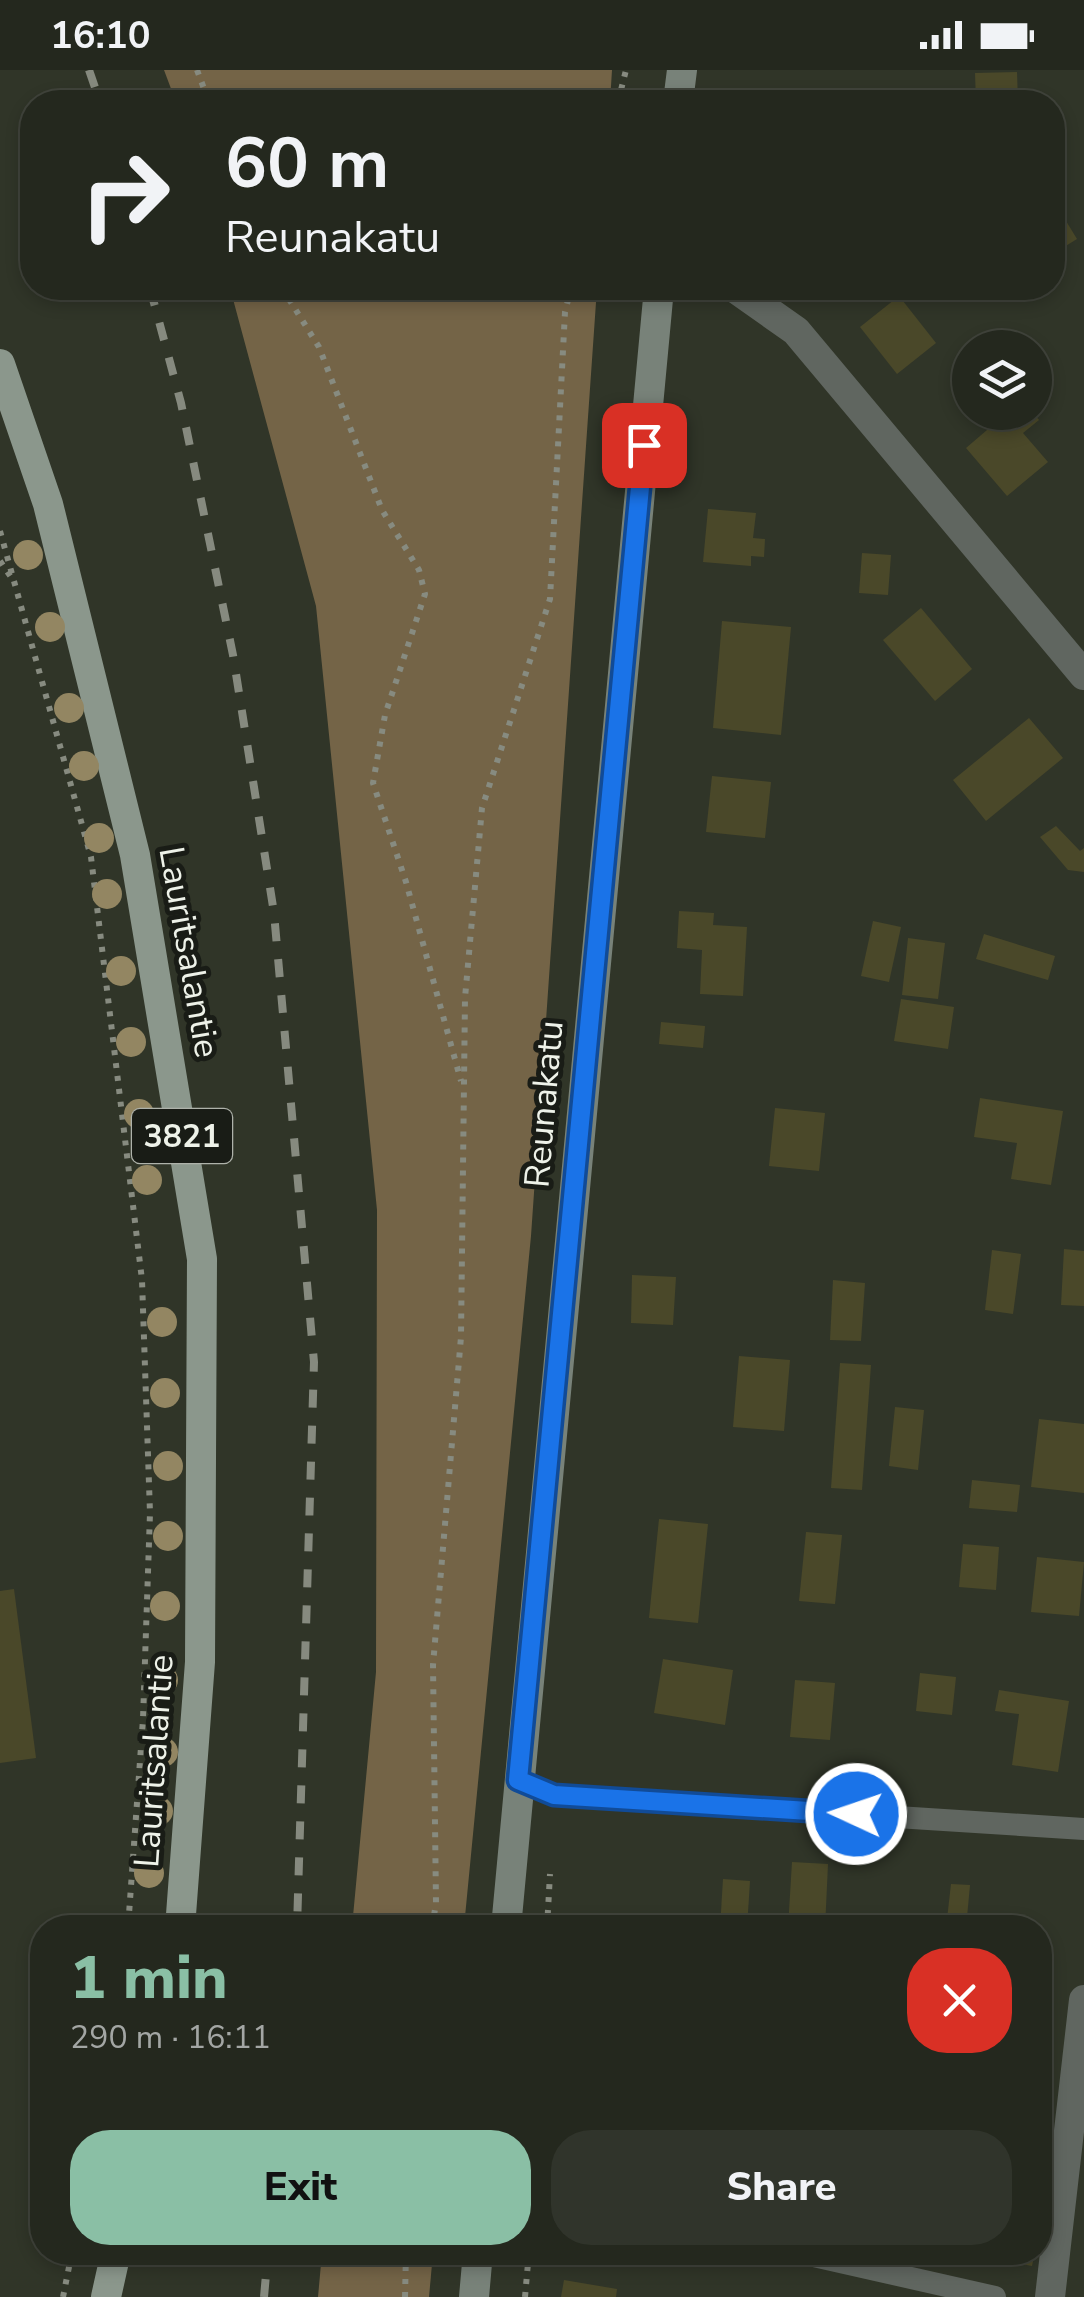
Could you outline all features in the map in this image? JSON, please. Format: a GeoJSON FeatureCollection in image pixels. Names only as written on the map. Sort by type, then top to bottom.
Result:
{"type":"FeatureCollection","features":[{"type":"Feature","properties":{"kind":"main road","name":"Reunakatu"},"geometry":{"type":"LineString","coordinates":[[507,1915],[658,300]]}},
{"type":"Feature","properties":{"kind":"main road","name":"Lauritsalantie"},"geometry":{"type":"LineString","coordinates":[[0,364],[48,504],[135,854],[202,1258],[200,1662],[181,1915]]}},
{"type":"Feature","properties":{"kind":"main road"},"geometry":{"type":"LineString","coordinates":[[106,2297],[113,2265]]}},
{"type":"Feature","properties":{"kind":"main road"},"geometry":{"type":"LineString","coordinates":[[474,2297],[477,2265]]}},
{"type":"Feature","properties":{"kind":"street"},"geometry":{"type":"LineString","coordinates":[[752,300],[796,331],[1084,675]]}},
{"type":"Feature","properties":{"kind":"street"},"geometry":{"type":"LineString","coordinates":[[1050,2297],[1084,2000]]}},
{"type":"Feature","properties":{"kind":"lane"},"geometry":{"type":"LineString","coordinates":[[518,1780],[554,1795],[1084,1829]]}},
{"type":"Feature","properties":{"kind":"lane"},"geometry":{"type":"LineString","coordinates":[[853,2265],[995,2297]]}},
{"type":"Feature","properties":{"kind":"path"},"geometry":{"type":"LineString","coordinates":[[290,300],[319,346],[382,510],[407,547],[425,594],[384,716],[373,783],[406,882],[464,1094]]}},
{"type":"Feature","properties":{"kind":"path"},"geometry":{"type":"LineString","coordinates":[[434,1915],[433,1665],[461,1337],[465,998],[482,808],[550,599],[568,300]]}},
{"type":"Feature","properties":{"kind":"path"},"geometry":{"type":"LineString","coordinates":[[0,531],[91,857],[142,1280],[150,1513],[129,1915]]}},
{"type":"Feature","properties":{"kind":"path"},"geometry":{"type":"LineString","coordinates":[[0,561],[15,582]]}},
{"type":"Feature","properties":{"kind":"path"},"geometry":{"type":"LineString","coordinates":[[63,2297],[69,2265]]}},
{"type":"Feature","properties":{"kind":"path"},"geometry":{"type":"LineString","coordinates":[[406,2265],[406,2297]]}},
{"type":"Feature","properties":{"kind":"path"},"geometry":{"type":"LineString","coordinates":[[525,2297],[528,2265]]}},
{"type":"Feature","properties":{"kind":"shaded area"},"geometry":{"type":"Polygon","coordinates":[[[164,70],[612,70],[611,90],[172,90],[164,70]]]}},
{"type":"Feature","properties":{"kind":"shaded area"},"geometry":{"type":"Polygon","coordinates":[[[233,300],[596,300],[531,1236],[465,1915],[353,1915],[376,1672],[377,1210],[316,606],[233,300]]]}},
{"type":"Feature","properties":{"kind":"shaded area"},"geometry":{"type":"Polygon","coordinates":[[[321,2265],[432,2265],[429,2297],[318,2297],[321,2265]]]}},
{"type":"Feature","properties":{"kind":"building"},"geometry":{"type":"Polygon","coordinates":[[[1017,72],[1018,90],[976,90],[975,73],[1017,72]]]}},
{"type":"Feature","properties":{"kind":"building"},"geometry":{"type":"Polygon","coordinates":[[[1065,219],[1077,239],[1065,246],[1065,219]]]}},
{"type":"Feature","properties":{"kind":"building"},"geometry":{"type":"Polygon","coordinates":[[[894,300],[902,300],[936,343],[897,374],[860,327],[894,300]]]}},
{"type":"Feature","properties":{"kind":"building"},"geometry":{"type":"Polygon","coordinates":[[[987,430],[1027,430],[1023,433],[1048,462],[1007,496],[966,448],[987,430]]]}},
{"type":"Feature","properties":{"kind":"building"},"geometry":{"type":"Polygon","coordinates":[[[708,509],[756,513],[753,538],[765,539],[764,557],[751,556],[751,566],[703,562],[708,509]]]}},
{"type":"Feature","properties":{"kind":"building"},"geometry":{"type":"Polygon","coordinates":[[[862,553],[891,555],[888,595],[859,593],[862,553]]]}},
{"type":"Feature","properties":{"kind":"building"},"geometry":{"type":"Polygon","coordinates":[[[921,608],[972,669],[935,701],[883,640],[921,608]]]}},
{"type":"Feature","properties":{"kind":"building"},"geometry":{"type":"Polygon","coordinates":[[[722,621],[791,627],[781,735],[713,728],[722,621]]]}},
{"type":"Feature","properties":{"kind":"building"},"geometry":{"type":"Polygon","coordinates":[[[1029,718],[1063,758],[986,821],[953,780],[1029,718]]]}},
{"type":"Feature","properties":{"kind":"building"},"geometry":{"type":"Polygon","coordinates":[[[712,776],[771,782],[765,838],[706,832],[712,776]]]}},
{"type":"Feature","properties":{"kind":"building"},"geometry":{"type":"Polygon","coordinates":[[[1056,826],[1080,851],[1084,848],[1084,872],[1068,870],[1040,837],[1056,826]]]}},
{"type":"Feature","properties":{"kind":"building"},"geometry":{"type":"Polygon","coordinates":[[[679,911],[714,913],[713,925],[747,927],[743,996],[700,994],[702,950],[677,948],[679,911]]]}},
{"type":"Feature","properties":{"kind":"building"},"geometry":{"type":"Polygon","coordinates":[[[873,921],[901,927],[889,982],[861,976],[873,921]]]}},
{"type":"Feature","properties":{"kind":"building"},"geometry":{"type":"Polygon","coordinates":[[[984,934],[1055,956],[1048,980],[976,959],[984,934]]]}},
{"type":"Feature","properties":{"kind":"building"},"geometry":{"type":"Polygon","coordinates":[[[908,938],[945,943],[938,999],[902,995],[908,938]]]}},
{"type":"Feature","properties":{"kind":"building"},"geometry":{"type":"Polygon","coordinates":[[[901,999],[954,1007],[948,1049],[894,1041],[901,999]]]}},
{"type":"Feature","properties":{"kind":"building"},"geometry":{"type":"Polygon","coordinates":[[[661,1022],[705,1026],[703,1048],[659,1044],[661,1022]]]}},
{"type":"Feature","properties":{"kind":"building"},"geometry":{"type":"Polygon","coordinates":[[[980,1098],[1063,1111],[1051,1185],[1011,1179],[1017,1143],[974,1137],[980,1098]]]}},
{"type":"Feature","properties":{"kind":"building"},"geometry":{"type":"Polygon","coordinates":[[[775,1108],[825,1113],[819,1171],[769,1166],[775,1108]]]}},
{"type":"Feature","properties":{"kind":"building"},"geometry":{"type":"Polygon","coordinates":[[[1064,1249],[1084,1251],[1084,1306],[1061,1305],[1064,1249]]]}},
{"type":"Feature","properties":{"kind":"building"},"geometry":{"type":"Polygon","coordinates":[[[992,1250],[1021,1254],[1013,1314],[985,1310],[992,1250]]]}},
{"type":"Feature","properties":{"kind":"building"},"geometry":{"type":"Polygon","coordinates":[[[632,1275],[676,1277],[673,1325],[631,1323],[632,1275]]]}},
{"type":"Feature","properties":{"kind":"building"},"geometry":{"type":"Polygon","coordinates":[[[833,1280],[865,1283],[861,1341],[830,1340],[833,1280]]]}},
{"type":"Feature","properties":{"kind":"building"},"geometry":{"type":"Polygon","coordinates":[[[739,1356],[790,1360],[784,1431],[733,1427],[739,1356]]]}},
{"type":"Feature","properties":{"kind":"building"},"geometry":{"type":"Polygon","coordinates":[[[840,1363],[871,1365],[862,1490],[831,1488],[840,1363]]]}},
{"type":"Feature","properties":{"kind":"building"},"geometry":{"type":"Polygon","coordinates":[[[895,1407],[924,1410],[918,1470],[889,1466],[895,1407]]]}},
{"type":"Feature","properties":{"kind":"building"},"geometry":{"type":"Polygon","coordinates":[[[1039,1419],[1084,1424],[1084,1493],[1031,1487],[1039,1419]]]}},
{"type":"Feature","properties":{"kind":"building"},"geometry":{"type":"Polygon","coordinates":[[[972,1480],[1020,1485],[1017,1512],[969,1508],[972,1480]]]}},
{"type":"Feature","properties":{"kind":"building"},"geometry":{"type":"Polygon","coordinates":[[[659,1519],[708,1524],[698,1623],[649,1618],[659,1519]]]}},
{"type":"Feature","properties":{"kind":"building"},"geometry":{"type":"Polygon","coordinates":[[[806,1532],[842,1535],[835,1604],[799,1601],[806,1532]]]}},
{"type":"Feature","properties":{"kind":"building"},"geometry":{"type":"Polygon","coordinates":[[[963,1544],[999,1547],[996,1590],[959,1587],[963,1544]]]}},
{"type":"Feature","properties":{"kind":"building"},"geometry":{"type":"Polygon","coordinates":[[[1037,1557],[1084,1562],[1079,1616],[1031,1612],[1037,1557]]]}},
{"type":"Feature","properties":{"kind":"building"},"geometry":{"type":"Polygon","coordinates":[[[14,1589],[36,1758],[0,1763],[0,1591],[14,1589]]]}},
{"type":"Feature","properties":{"kind":"building"},"geometry":{"type":"Polygon","coordinates":[[[663,1659],[733,1670],[725,1725],[654,1713],[663,1659]]]}},
{"type":"Feature","properties":{"kind":"building"},"geometry":{"type":"Polygon","coordinates":[[[920,1673],[956,1677],[952,1715],[916,1711],[920,1673]]]}},
{"type":"Feature","properties":{"kind":"building"},"geometry":{"type":"Polygon","coordinates":[[[795,1680],[835,1683],[830,1740],[790,1737],[795,1680]]]}},
{"type":"Feature","properties":{"kind":"building"},"geometry":{"type":"Polygon","coordinates":[[[999,1690],[1069,1701],[1058,1772],[1012,1765],[1019,1714],[995,1711],[999,1690]]]}},
{"type":"Feature","properties":{"kind":"building"},"geometry":{"type":"Polygon","coordinates":[[[792,1862],[828,1864],[826,1915],[789,1915],[792,1862]]]}},
{"type":"Feature","properties":{"kind":"building"},"geometry":{"type":"Polygon","coordinates":[[[723,1879],[750,1881],[748,1915],[721,1915],[723,1879]]]}},
{"type":"Feature","properties":{"kind":"building"},"geometry":{"type":"Polygon","coordinates":[[[951,1884],[970,1885],[967,1915],[947,1915],[951,1884]]]}},
{"type":"Feature","properties":{"kind":"building"},"geometry":{"type":"Polygon","coordinates":[[[564,2280],[617,2289],[616,2297],[561,2297],[564,2280]]]}},
{"type":"Feature","properties":{"kind":"railway"},"geometry":{"type":"LineString","coordinates":[[89,70],[96,90]]}},
{"type":"Feature","properties":{"kind":"railway"},"geometry":{"type":"LineString","coordinates":[[153,300],[181,403],[233,655],[274,913],[314,1362],[297,1915]]}},
{"type":"Feature","properties":{"kind":"railway"},"geometry":{"type":"LineString","coordinates":[[264,2297],[267,2265]]}},
{"type":"Feature","properties":{"kind":"route"},"geometry":{"type":"LineString","coordinates":[[644,445],[518,1780],[554,1795],[856,1814]]}}]}
